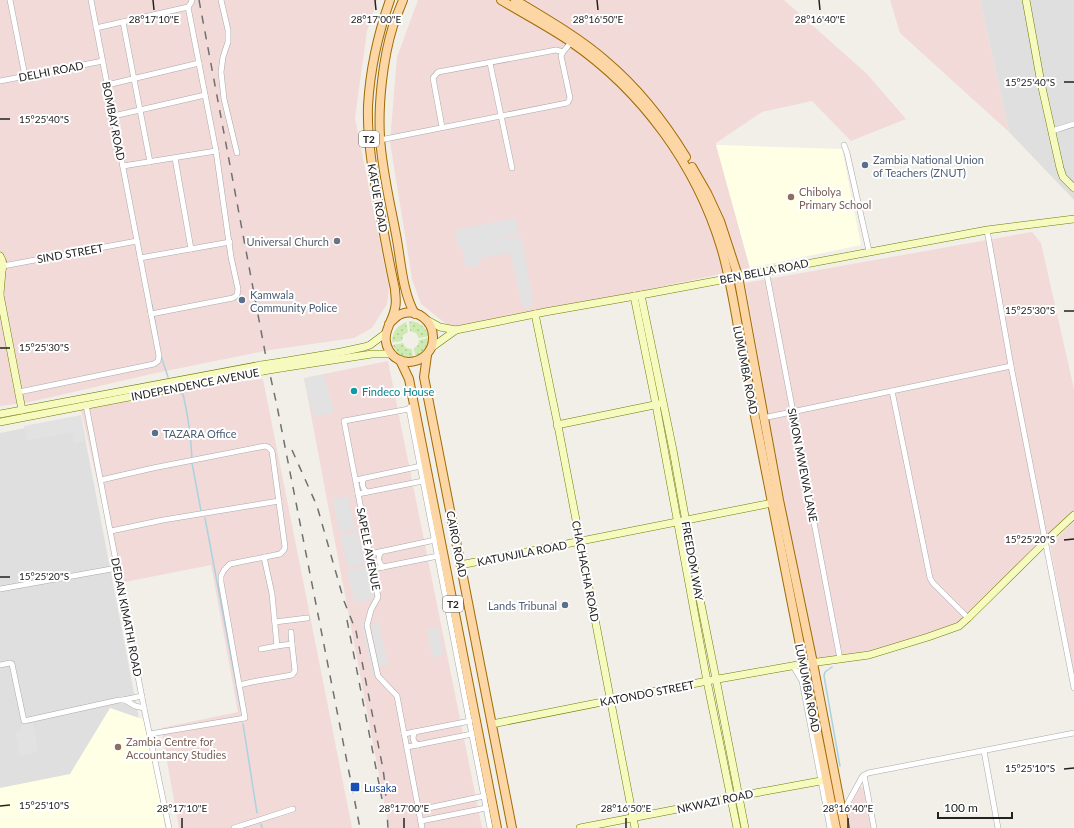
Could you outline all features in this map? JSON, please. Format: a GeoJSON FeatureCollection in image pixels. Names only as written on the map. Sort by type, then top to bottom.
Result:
{"type":"FeatureCollection","features":[{"type":"Feature","properties":{"kind":"main road","name":"KAFUE ROAD"},"geometry":{"type":"LineString","coordinates":[[389,324],[396,307],[395,289],[372,169],[368,107],[374,54],[381,24],[390,0]]}},
{"type":"Feature","properties":{"kind":"main road","name":"KAFUE ROAD"},"geometry":{"type":"LineString","coordinates":[[403,0],[394,25],[386,58],[380,107],[380,140],[403,276],[410,304],[415,314]]}},
{"type":"Feature","properties":{"kind":"main road","name":"LUMUMBA ROAD"},"geometry":{"type":"LineString","coordinates":[[501,0],[573,40],[606,61],[632,85],[650,105],[673,135],[707,193],[720,221],[763,418],[845,828]]}},
{"type":"Feature","properties":{"kind":"main road","name":"LUMUMBA ROAD"},"geometry":{"type":"LineString","coordinates":[[515,0],[537,13],[573,40]]}},
{"type":"Feature","properties":{"kind":"main road"},"geometry":{"type":"LineString","coordinates":[[1026,0],[1041,83],[1060,168],[1063,177],[1074,188]]}},
{"type":"Feature","properties":{"kind":"main road","name":"BEN BELLA ROAD"},"geometry":{"type":"LineString","coordinates":[[425,319],[440,327],[456,330],[869,251],[987,230],[1074,219]]}},
{"type":"Feature","properties":{"kind":"main road"},"geometry":{"type":"LineString","coordinates":[[0,256],[2,260],[0,295],[22,410]]}},
{"type":"Feature","properties":{"kind":"main road","name":"LUMUMBA ROAD"},"geometry":{"type":"LineString","coordinates":[[733,277],[742,350],[803,664],[823,780],[836,828]]}},
{"type":"Feature","properties":{"kind":"main road","name":"FREEDOM WAY"},"geometry":{"type":"LineString","coordinates":[[638,295],[660,404],[673,450],[700,599],[745,828]]}},
{"type":"Feature","properties":{"kind":"main road"},"geometry":{"type":"LineString","coordinates":[[408,313],[415,314],[425,319],[430,323],[433,332],[433,342],[429,352],[416,361],[408,362],[400,360],[392,354],[386,342],[386,333],[389,324],[394,319],[408,313]]}},
{"type":"Feature","properties":{"kind":"main road","name":"CHACHACHA ROAD"},"geometry":{"type":"LineString","coordinates":[[535,314],[635,828]]}},
{"type":"Feature","properties":{"kind":"main road","name":"BEN BELLA ROAD"},"geometry":{"type":"LineString","coordinates":[[429,352],[456,330]]}},
{"type":"Feature","properties":{"kind":"main road","name":"INDEPENDENCE AVENUE"},"geometry":{"type":"LineString","coordinates":[[281,365],[364,347],[370,345],[386,333]]}},
{"type":"Feature","properties":{"kind":"main road","name":"CAIRO ROAD"},"geometry":{"type":"LineString","coordinates":[[429,352],[424,377],[512,828]]}},
{"type":"Feature","properties":{"kind":"main road","name":"INDEPENDENCE AVENUE"},"geometry":{"type":"LineString","coordinates":[[0,414],[281,365],[372,354],[392,354]]}},
{"type":"Feature","properties":{"kind":"main road","name":"CAIRO ROAD"},"geometry":{"type":"LineString","coordinates":[[400,360],[409,380],[413,398],[419,443],[453,619],[462,648],[467,692],[478,745],[488,781],[487,795],[497,828]]}},
{"type":"Feature","properties":{"kind":"main road","name":"INDEPENDENCE AVENUE"},"geometry":{"type":"LineString","coordinates":[[0,422],[262,368]]}},
{"type":"Feature","properties":{"kind":"main road"},"geometry":{"type":"LineString","coordinates":[[557,425],[660,404]]}},
{"type":"Feature","properties":{"kind":"main road","name":"FREEDOM WAY"},"geometry":{"type":"LineString","coordinates":[[660,404],[664,452],[707,681],[737,828]]}},
{"type":"Feature","properties":{"kind":"main road"},"geometry":{"type":"LineString","coordinates":[[664,452],[673,450]]}},
{"type":"Feature","properties":{"kind":"main road"},"geometry":{"type":"LineString","coordinates":[[423,464],[433,464],[440,459]]}},
{"type":"Feature","properties":{"kind":"main road"},"geometry":{"type":"LineString","coordinates":[[426,478],[430,471],[438,470],[442,472]]}},
{"type":"Feature","properties":{"kind":"main road","name":"KATUNJILA ROAD"},"geometry":{"type":"LineString","coordinates":[[460,565],[772,503]]}},
{"type":"Feature","properties":{"kind":"main road","name":"KATONDO STREET"},"geometry":{"type":"LineString","coordinates":[[492,724],[716,679],[803,664],[869,655],[959,626],[1074,515]]}},
{"type":"Feature","properties":{"kind":"main road"},"geometry":{"type":"LineString","coordinates":[[459,635],[467,637],[471,636],[474,632]]}},
{"type":"Feature","properties":{"kind":"main road"},"geometry":{"type":"LineString","coordinates":[[462,648],[468,643],[476,645]]}},
{"type":"Feature","properties":{"kind":"main road"},"geometry":{"type":"LineString","coordinates":[[488,781],[491,783],[496,783],[500,782],[502,778]]}},
{"type":"Feature","properties":{"kind":"main road","name":"NKWAZI ROAD"},"geometry":{"type":"LineString","coordinates":[[580,828],[823,780]]}},
{"type":"Feature","properties":{"kind":"main road"},"geometry":{"type":"LineString","coordinates":[[487,795],[497,789],[505,791]]}},
{"type":"Feature","properties":{"kind":"street"},"geometry":{"type":"LineString","coordinates":[[10,0],[25,76]]}},
{"type":"Feature","properties":{"kind":"street","name":"BOMBAY ROAD"},"geometry":{"type":"LineString","coordinates":[[19,392],[154,364],[158,361],[159,356],[91,0]]}},
{"type":"Feature","properties":{"kind":"street"},"geometry":{"type":"LineString","coordinates":[[96,28],[188,7],[192,0]]}},
{"type":"Feature","properties":{"kind":"street"},"geometry":{"type":"LineString","coordinates":[[222,0],[228,30],[228,42],[223,57],[221,72],[224,99],[237,153]]}},
{"type":"Feature","properties":{"kind":"street"},"geometry":{"type":"LineString","coordinates":[[151,314],[233,298],[238,295],[216,151],[188,7]]}},
{"type":"Feature","properties":{"kind":"street"},"geometry":{"type":"LineString","coordinates":[[123,22],[150,162]]}},
{"type":"Feature","properties":{"kind":"street"},"geometry":{"type":"LineString","coordinates":[[380,140],[567,103],[570,98],[562,56],[563,52],[573,40]]}},
{"type":"Feature","properties":{"kind":"street"},"geometry":{"type":"LineString","coordinates":[[442,127],[433,78],[438,72],[556,50],[563,52]]}},
{"type":"Feature","properties":{"kind":"street","name":"DELHI ROAD"},"geometry":{"type":"LineString","coordinates":[[0,81],[103,61]]}},
{"type":"Feature","properties":{"kind":"street"},"geometry":{"type":"LineString","coordinates":[[490,62],[512,168]]}},
{"type":"Feature","properties":{"kind":"street"},"geometry":{"type":"LineString","coordinates":[[107,85],[199,63]]}},
{"type":"Feature","properties":{"kind":"street"},"geometry":{"type":"LineString","coordinates":[[113,116],[205,95]]}},
{"type":"Feature","properties":{"kind":"street"},"geometry":{"type":"LineString","coordinates":[[1052,131],[1074,124]]}},
{"type":"Feature","properties":{"kind":"street"},"geometry":{"type":"LineString","coordinates":[[844,145],[869,251]]}},
{"type":"Feature","properties":{"kind":"street"},"geometry":{"type":"LineString","coordinates":[[123,166],[216,151]]}},
{"type":"Feature","properties":{"kind":"street"},"geometry":{"type":"LineString","coordinates":[[175,158],[191,249]]}},
{"type":"Feature","properties":{"kind":"street"},"geometry":{"type":"LineString","coordinates":[[987,230],[1011,366],[1074,688]]}},
{"type":"Feature","properties":{"kind":"street","name":"SIND STREET"},"geometry":{"type":"LineString","coordinates":[[2,270],[83,250],[137,242]]}},
{"type":"Feature","properties":{"kind":"street"},"geometry":{"type":"LineString","coordinates":[[140,258],[230,242]]}},
{"type":"Feature","properties":{"kind":"street","name":"SIMON MWEWA LANE"},"geometry":{"type":"LineString","coordinates":[[766,270],[840,659]]}},
{"type":"Feature","properties":{"kind":"street"},"geometry":{"type":"LineString","coordinates":[[763,418],[1011,366]]}},
{"type":"Feature","properties":{"kind":"street"},"geometry":{"type":"LineString","coordinates":[[892,391],[930,578],[968,618]]}},
{"type":"Feature","properties":{"kind":"street"},"geometry":{"type":"LineString","coordinates":[[413,398],[409,409],[419,443]]}},
{"type":"Feature","properties":{"kind":"street","name":"DEDAN KIMATHI ROAD"},"geometry":{"type":"LineString","coordinates":[[86,405],[144,708],[169,828]]}},
{"type":"Feature","properties":{"kind":"street","name":"SAPELE AVENUE"},"geometry":{"type":"LineString","coordinates":[[409,409],[344,422],[378,596],[371,610],[368,625],[378,676],[397,696],[422,828]]}},
{"type":"Feature","properties":{"kind":"street"},"geometry":{"type":"LineString","coordinates":[[101,480],[265,446],[272,451],[285,547],[284,550],[280,554],[230,564],[224,570],[220,582],[245,718],[150,734]]}},
{"type":"Feature","properties":{"kind":"street"},"geometry":{"type":"LineString","coordinates":[[356,480],[423,464]]}},
{"type":"Feature","properties":{"kind":"street"},"geometry":{"type":"LineString","coordinates":[[364,478],[362,486],[367,492]]}},
{"type":"Feature","properties":{"kind":"street"},"geometry":{"type":"LineString","coordinates":[[358,494],[426,478]]}},
{"type":"Feature","properties":{"kind":"street"},"geometry":{"type":"LineString","coordinates":[[111,531],[163,520],[279,501]]}},
{"type":"Feature","properties":{"kind":"street"},"geometry":{"type":"LineString","coordinates":[[434,522],[438,556],[453,619],[467,692],[472,734],[478,745],[487,795],[486,808],[490,828]]}},
{"type":"Feature","properties":{"kind":"street"},"geometry":{"type":"LineString","coordinates":[[370,554],[435,540]]}},
{"type":"Feature","properties":{"kind":"street"},"geometry":{"type":"LineString","coordinates":[[381,552],[378,556],[378,560],[383,567]]}},
{"type":"Feature","properties":{"kind":"street"},"geometry":{"type":"LineString","coordinates":[[373,569],[438,556]]}},
{"type":"Feature","properties":{"kind":"street"},"geometry":{"type":"LineString","coordinates":[[264,557],[271,590],[277,646]]}},
{"type":"Feature","properties":{"kind":"street"},"geometry":{"type":"LineString","coordinates":[[0,589],[117,568]]}},
{"type":"Feature","properties":{"kind":"street"},"geometry":{"type":"LineString","coordinates":[[275,622],[307,618]]}},
{"type":"Feature","properties":{"kind":"street"},"geometry":{"type":"LineString","coordinates":[[239,685],[292,675],[294,673],[291,632]]}},
{"type":"Feature","properties":{"kind":"street"},"geometry":{"type":"LineString","coordinates":[[261,649],[292,644]]}},
{"type":"Feature","properties":{"kind":"street"},"geometry":{"type":"LineString","coordinates":[[0,665],[12,664],[24,721],[142,696]]}},
{"type":"Feature","properties":{"kind":"street"},"geometry":{"type":"LineString","coordinates":[[793,666],[802,681],[823,780],[830,828]]}},
{"type":"Feature","properties":{"kind":"street"},"geometry":{"type":"LineString","coordinates":[[122,700],[144,708]]}},
{"type":"Feature","properties":{"kind":"street"},"geometry":{"type":"LineString","coordinates":[[404,734],[470,721]]}},
{"type":"Feature","properties":{"kind":"street"},"geometry":{"type":"LineString","coordinates":[[415,732],[413,739],[414,743],[418,745]]}},
{"type":"Feature","properties":{"kind":"street"},"geometry":{"type":"LineString","coordinates":[[842,813],[862,777],[868,773],[1074,733]]}},
{"type":"Feature","properties":{"kind":"street"},"geometry":{"type":"LineString","coordinates":[[407,747],[472,734]]}},
{"type":"Feature","properties":{"kind":"street"},"geometry":{"type":"LineString","coordinates":[[984,751],[998,828]]}},
{"type":"Feature","properties":{"kind":"street"},"geometry":{"type":"LineString","coordinates":[[864,775],[874,828]]}},
{"type":"Feature","properties":{"kind":"street"},"geometry":{"type":"LineString","coordinates":[[419,810],[487,795]]}},
{"type":"Feature","properties":{"kind":"street"},"geometry":{"type":"LineString","coordinates":[[429,808],[426,814],[431,819]]}},
{"type":"Feature","properties":{"kind":"street"},"geometry":{"type":"LineString","coordinates":[[421,821],[486,808]]}},
{"type":"Feature","properties":{"kind":"street"},"geometry":{"type":"LineString","coordinates":[[234,828],[293,809]]}},
{"type":"Feature","properties":{"kind":"shaded area"},"geometry":{"type":"Polygon","coordinates":[[[0,0],[377,0],[367,31],[355,118],[389,288],[387,304],[372,328],[354,338],[270,350],[156,373],[30,402],[0,406],[0,0]]]}},
{"type":"Feature","properties":{"kind":"shaded area"},"geometry":{"type":"Polygon","coordinates":[[[418,0],[784,0],[867,74],[906,119],[851,141],[812,101],[762,112],[716,143],[750,268],[454,330],[421,304],[412,279],[390,142],[397,57],[418,0]]]}},
{"type":"Feature","properties":{"kind":"shaded area"},"geometry":{"type":"Polygon","coordinates":[[[890,0],[980,0],[1009,132],[900,33],[890,0]]]}},
{"type":"Feature","properties":{"kind":"shaded area"},"geometry":{"type":"Polygon","coordinates":[[[980,0],[1074,0],[1074,200],[1009,132],[980,0]]]}},
{"type":"Feature","properties":{"kind":"shaded area","name":"Chibolya Primary School"},"geometry":{"type":"Polygon","coordinates":[[[716,145],[842,149],[861,245],[750,268],[716,145]]]}},
{"type":"Feature","properties":{"kind":"shaded area"},"geometry":{"type":"Polygon","coordinates":[[[515,218],[519,234],[492,241],[521,236],[533,301],[529,308],[522,304],[510,253],[481,258],[480,263],[476,267],[469,267],[464,262],[462,248],[458,248],[455,230],[515,218]]]}},
{"type":"Feature","properties":{"kind":"shaded area"},"geometry":{"type":"Polygon","coordinates":[[[1032,232],[1041,243],[1074,389],[1074,515],[960,625],[872,654],[813,662],[745,283],[1032,232]]]}},
{"type":"Feature","properties":{"kind":"shaded area"},"geometry":{"type":"Polygon","coordinates":[[[388,361],[482,828],[389,828],[304,378],[388,361]]]}},
{"type":"Feature","properties":{"kind":"shaded area"},"geometry":{"type":"Polygon","coordinates":[[[324,374],[334,412],[314,417],[304,379],[324,374]]]}},
{"type":"Feature","properties":{"kind":"shaded area"},"geometry":{"type":"Polygon","coordinates":[[[263,379],[352,828],[179,828],[161,728],[238,712],[211,565],[120,583],[79,401],[263,379]]]}},
{"type":"Feature","properties":{"kind":"shaded area"},"geometry":{"type":"Polygon","coordinates":[[[81,415],[86,441],[74,443],[72,432],[27,441],[24,426],[81,415]]]}},
{"type":"Feature","properties":{"kind":"shaded area"},"geometry":{"type":"Polygon","coordinates":[[[81,417],[144,745],[0,828],[0,433],[81,417]]]}},
{"type":"Feature","properties":{"kind":"shaded area"},"geometry":{"type":"Polygon","coordinates":[[[348,496],[355,529],[339,532],[333,499],[348,496]]]}},
{"type":"Feature","properties":{"kind":"shaded area"},"geometry":{"type":"Polygon","coordinates":[[[1074,521],[1074,676],[1050,545],[1074,521]]]}},
{"type":"Feature","properties":{"kind":"shaded area"},"geometry":{"type":"Polygon","coordinates":[[[357,531],[365,564],[348,568],[340,535],[357,531]]]}},
{"type":"Feature","properties":{"kind":"shaded area"},"geometry":{"type":"Polygon","coordinates":[[[366,566],[374,599],[355,603],[347,571],[366,566]]]}},
{"type":"Feature","properties":{"kind":"shaded area"},"geometry":{"type":"Polygon","coordinates":[[[363,620],[374,673],[372,673],[361,621],[363,620]]]}},
{"type":"Feature","properties":{"kind":"shaded area"},"geometry":{"type":"Polygon","coordinates":[[[378,621],[388,664],[379,667],[371,626],[378,621]]]}},
{"type":"Feature","properties":{"kind":"shaded area"},"geometry":{"type":"Polygon","coordinates":[[[438,627],[443,655],[432,657],[427,629],[438,627]]]}},
{"type":"Feature","properties":{"kind":"shaded area","name":"Zambia Centre for Accountancy Studies"},"geometry":{"type":"Polygon","coordinates":[[[110,708],[145,720],[165,828],[0,828],[0,788],[70,774],[110,708]]]}},
{"type":"Feature","properties":{"kind":"shaded area"},"geometry":{"type":"Polygon","coordinates":[[[33,723],[38,752],[20,756],[15,732],[21,731],[21,725],[33,723]]]}},
{"type":"Feature","properties":{"kind":"shaded area"},"geometry":{"type":"Polygon","coordinates":[[[860,787],[866,788],[873,828],[849,828],[846,816],[860,787]]]}},
{"type":"Feature","properties":{"kind":"green space"},"geometry":{"type":"Polygon","coordinates":[[[412,321],[423,326],[429,336],[419,338],[416,333],[410,331],[409,322],[412,321]]]}},
{"type":"Feature","properties":{"kind":"green space"},"geometry":{"type":"Polygon","coordinates":[[[406,322],[408,332],[403,335],[402,341],[392,342],[393,335],[396,330],[400,325],[406,322]]]}},
{"type":"Feature","properties":{"kind":"green space"},"geometry":{"type":"Polygon","coordinates":[[[429,338],[426,350],[416,358],[414,348],[418,345],[419,340],[429,338]]]}},
{"type":"Feature","properties":{"kind":"green space"},"geometry":{"type":"Polygon","coordinates":[[[403,343],[406,348],[412,349],[413,358],[401,356],[393,345],[403,343]]]}},
{"type":"Feature","properties":{"kind":"waterway"},"geometry":{"type":"LineString","coordinates":[[152,304],[153,312]]}},
{"type":"Feature","properties":{"kind":"waterway"},"geometry":{"type":"LineString","coordinates":[[154,315],[157,333]]}},
{"type":"Feature","properties":{"kind":"waterway"},"geometry":{"type":"LineString","coordinates":[[161,356],[168,377]]}},
{"type":"Feature","properties":{"kind":"waterway"},"geometry":{"type":"LineString","coordinates":[[173,392],[183,394],[189,426],[192,459]]}},
{"type":"Feature","properties":{"kind":"waterway"},"geometry":{"type":"LineString","coordinates":[[192,463],[201,511]]}},
{"type":"Feature","properties":{"kind":"waterway"},"geometry":{"type":"LineString","coordinates":[[205,518],[241,710]]}},
{"type":"Feature","properties":{"kind":"waterway"},"geometry":{"type":"LineString","coordinates":[[832,667],[825,672],[824,676],[840,766]]}},
{"type":"Feature","properties":{"kind":"waterway"},"geometry":{"type":"LineString","coordinates":[[243,724],[257,813]]}},
{"type":"Feature","properties":{"kind":"waterway"},"geometry":{"type":"LineString","coordinates":[[261,824],[262,828]]}},
{"type":"Feature","properties":{"kind":"railway"},"geometry":{"type":"LineString","coordinates":[[199,0],[265,352],[360,828]]}},
{"type":"Feature","properties":{"kind":"railway"},"geometry":{"type":"LineString","coordinates":[[292,450],[317,506],[344,601],[356,631],[383,769],[388,828]]}},
{"type":"Feature","properties":{"kind":"railway"},"geometry":{"type":"LineString","coordinates":[[347,620],[382,799]]}},
{"type":"Feature","properties":{"kind":"place","name":"Zambia National Union of Teachers (ZNUT)"},"geometry":{"type":"Point","coordinates":[865,165]}},
{"type":"Feature","properties":{"kind":"place","name":"Chibolya Primary School"},"geometry":{"type":"Point","coordinates":[791,197]}},
{"type":"Feature","properties":{"kind":"place","name":"Universal Church"},"geometry":{"type":"Point","coordinates":[337,241]}},
{"type":"Feature","properties":{"kind":"place","name":"Kamwala Community Police"},"geometry":{"type":"Point","coordinates":[242,300]}},
{"type":"Feature","properties":{"kind":"place","name":"Findeco House"},"geometry":{"type":"Point","coordinates":[354,391]}},
{"type":"Feature","properties":{"kind":"place","name":"TAZARA Office"},"geometry":{"type":"Point","coordinates":[155,433]}},
{"type":"Feature","properties":{"kind":"place","name":"Lands Tribunal"},"geometry":{"type":"Point","coordinates":[565,605]}},
{"type":"Feature","properties":{"kind":"place","name":"Zambia Centre for Accountancy Studies"},"geometry":{"type":"Point","coordinates":[118,747]}},
{"type":"Feature","properties":{"kind":"place","name":"Lusaka"},"geometry":{"type":"Point","coordinates":[355,787]}}]}
